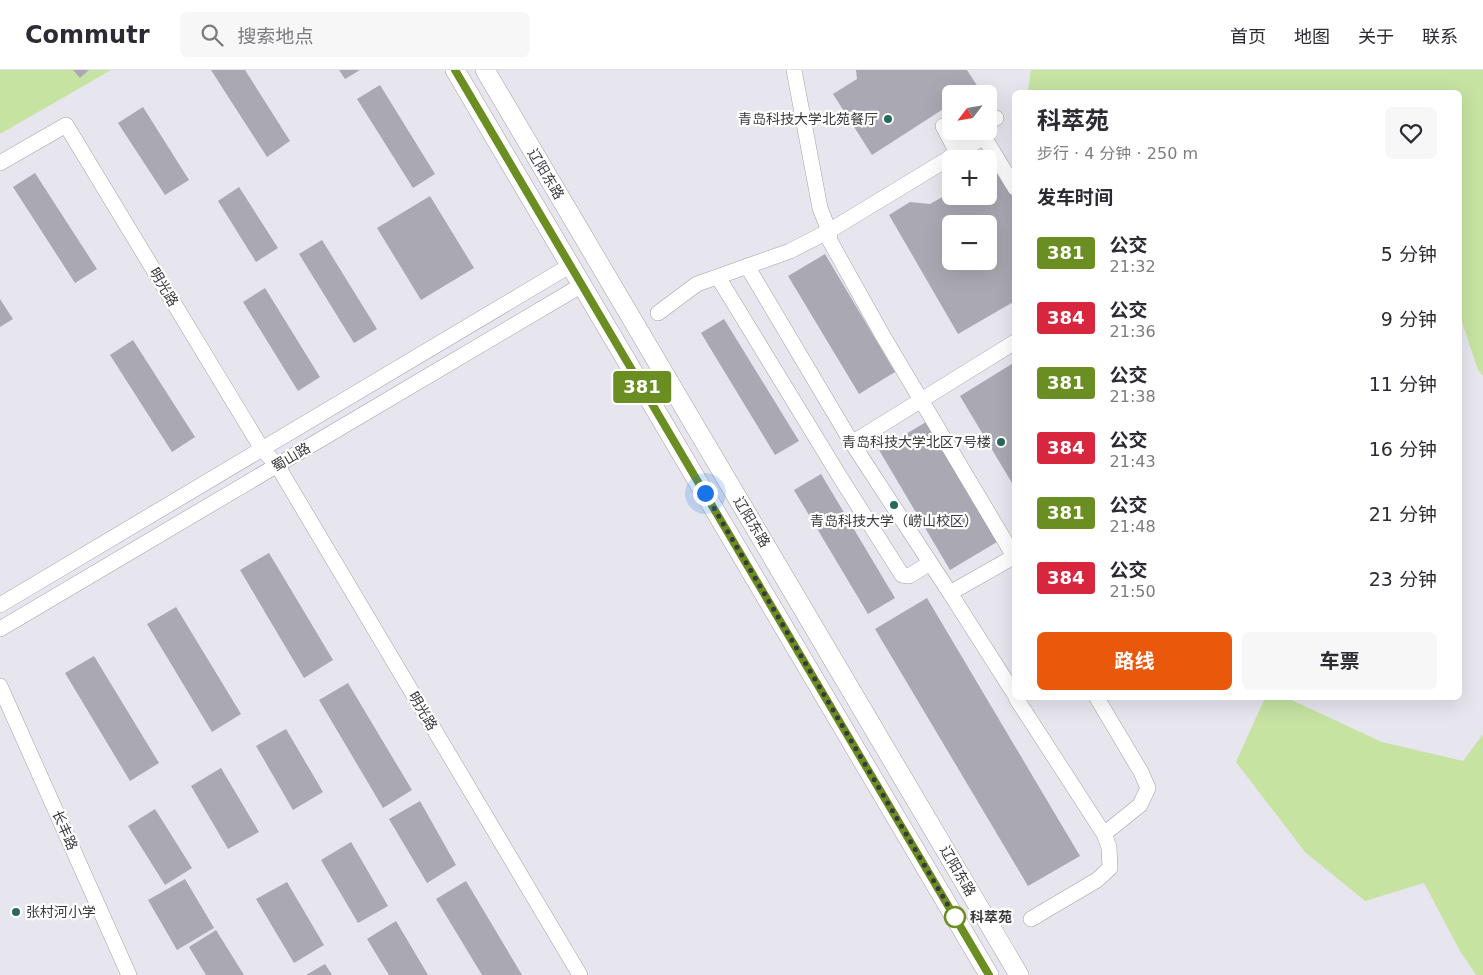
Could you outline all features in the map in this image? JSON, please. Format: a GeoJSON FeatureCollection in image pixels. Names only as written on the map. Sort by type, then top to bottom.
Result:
{"type":"FeatureCollection","features":[{"type":"Feature","properties":{"kind":"main road","name":"辽阳东路"},"geometry":{"type":"LineString","coordinates":[[455,70],[989,975]]}},
{"type":"Feature","properties":{"kind":"main road","name":"辽阳东路"},"geometry":{"type":"LineString","coordinates":[[485,70],[1019,975]]}},
{"type":"Feature","properties":{"kind":"street"},"geometry":{"type":"LineString","coordinates":[[794,70],[820,208],[829,231],[830,241],[921,400],[1012,552]]}},
{"type":"Feature","properties":{"kind":"street","name":"明光路"},"geometry":{"type":"LineString","coordinates":[[0,163],[66,125],[262,449],[568,975]]}},
{"type":"Feature","properties":{"kind":"street"},"geometry":{"type":"LineString","coordinates":[[658,313],[697,284],[790,251],[829,231],[984,137],[1012,183]]}},
{"type":"Feature","properties":{"kind":"street"},"geometry":{"type":"LineString","coordinates":[[950,140],[953,145],[961,140]]}},
{"type":"Feature","properties":{"kind":"street","name":"蜀山路"},"geometry":{"type":"LineString","coordinates":[[0,605],[571,265]]}},
{"type":"Feature","properties":{"kind":"street"},"geometry":{"type":"LineString","coordinates":[[747,266],[852,443],[1012,690]]}},
{"type":"Feature","properties":{"kind":"street"},"geometry":{"type":"LineString","coordinates":[[718,277],[840,478],[902,574],[909,576],[930,563]]}},
{"type":"Feature","properties":{"kind":"street","name":"蜀山路"},"geometry":{"type":"LineString","coordinates":[[0,629],[582,285]]}},
{"type":"Feature","properties":{"kind":"street"},"geometry":{"type":"LineString","coordinates":[[852,443],[1012,344]]}},
{"type":"Feature","properties":{"kind":"street","name":"明光路"},"geometry":{"type":"LineString","coordinates":[[273,468],[580,975]]}},
{"type":"Feature","properties":{"kind":"street"},"geometry":{"type":"LineString","coordinates":[[950,593],[1012,559]]}},
{"type":"Feature","properties":{"kind":"street","name":"长丰路"},"geometry":{"type":"LineString","coordinates":[[0,686],[129,975]]}},
{"type":"Feature","properties":{"kind":"street"},"geometry":{"type":"LineString","coordinates":[[1019,700],[1104,834],[1109,846],[1110,868],[1097,880],[1031,919]]}},
{"type":"Feature","properties":{"kind":"street"},"geometry":{"type":"LineString","coordinates":[[1099,700],[1141,772],[1148,788],[1140,805],[1104,834]]}},
{"type":"Feature","properties":{"kind":"green space"},"geometry":{"type":"Polygon","coordinates":[[[0,70],[111,70],[0,134],[0,70]]]}},
{"type":"Feature","properties":{"kind":"green space"},"geometry":{"type":"Polygon","coordinates":[[[1031,70],[1483,70],[1483,376],[1478,370],[1462,322],[1462,90],[1028,90],[1031,70]]]}},
{"type":"Feature","properties":{"kind":"green space"},"geometry":{"type":"Polygon","coordinates":[[[1264,700],[1291,700],[1382,742],[1463,761],[1483,734],[1483,975],[1476,975],[1460,951],[1424,883],[1365,901],[1305,852],[1236,762],[1264,700]]]}},
{"type":"Feature","properties":{"kind":"building"},"geometry":{"type":"Polygon","coordinates":[[[73,70],[89,70],[80,78],[73,70]]]}},
{"type":"Feature","properties":{"kind":"building"},"geometry":{"type":"Polygon","coordinates":[[[211,70],[245,70],[290,141],[267,157],[211,70]]]}},
{"type":"Feature","properties":{"kind":"building"},"geometry":{"type":"Polygon","coordinates":[[[339,70],[360,70],[345,79],[339,70]]]}},
{"type":"Feature","properties":{"kind":"building","name":"青岛科技大学北苑餐厅"},"geometry":{"type":"Polygon","coordinates":[[[856,70],[967,70],[977,85],[942,85],[942,110],[872,155],[833,94],[857,79],[856,70]]]}},
{"type":"Feature","properties":{"kind":"building"},"geometry":{"type":"Polygon","coordinates":[[[380,85],[435,174],[413,188],[357,99],[380,85]]]}},
{"type":"Feature","properties":{"kind":"building"},"geometry":{"type":"Polygon","coordinates":[[[143,107],[189,180],[165,195],[118,123],[143,107]]]}},
{"type":"Feature","properties":{"kind":"building"},"geometry":{"type":"Polygon","coordinates":[[[997,160],[1012,186],[1012,303],[958,334],[889,215],[910,202],[930,204],[942,197],[942,205],[997,205],[997,160]]]}},
{"type":"Feature","properties":{"kind":"building"},"geometry":{"type":"Polygon","coordinates":[[[35,173],[97,269],[75,283],[13,187],[35,173]]]}},
{"type":"Feature","properties":{"kind":"building"},"geometry":{"type":"Polygon","coordinates":[[[239,187],[278,248],[256,262],[218,201],[239,187]]]}},
{"type":"Feature","properties":{"kind":"building"},"geometry":{"type":"Polygon","coordinates":[[[430,196],[474,268],[421,300],[377,228],[430,196]]]}},
{"type":"Feature","properties":{"kind":"building"},"geometry":{"type":"Polygon","coordinates":[[[322,240],[377,329],[354,343],[299,254],[322,240]]]}},
{"type":"Feature","properties":{"kind":"building"},"geometry":{"type":"Polygon","coordinates":[[[825,254],[895,372],[859,394],[788,276],[825,254]]]}},
{"type":"Feature","properties":{"kind":"building"},"geometry":{"type":"Polygon","coordinates":[[[265,288],[320,377],[298,391],[243,302],[265,288]]]}},
{"type":"Feature","properties":{"kind":"building"},"geometry":{"type":"Polygon","coordinates":[[[0,299],[13,319],[0,327],[0,299]]]}},
{"type":"Feature","properties":{"kind":"building"},"geometry":{"type":"Polygon","coordinates":[[[724,319],[799,441],[775,455],[701,333],[724,319]]]}},
{"type":"Feature","properties":{"kind":"building"},"geometry":{"type":"Polygon","coordinates":[[[133,340],[195,437],[172,452],[110,355],[133,340]]]}},
{"type":"Feature","properties":{"kind":"building","name":"青岛科技大学北区7号楼"},"geometry":{"type":"Polygon","coordinates":[[[1012,364],[1012,483],[960,396],[1012,364]]]}},
{"type":"Feature","properties":{"kind":"building"},"geometry":{"type":"Polygon","coordinates":[[[926,422],[997,542],[950,570],[879,450],[926,422]]]}},
{"type":"Feature","properties":{"kind":"building"},"geometry":{"type":"Polygon","coordinates":[[[821,474],[895,598],[868,614],[794,490],[821,474]]]}},
{"type":"Feature","properties":{"kind":"building"},"geometry":{"type":"Polygon","coordinates":[[[269,553],[333,660],[304,678],[240,570],[269,553]]]}},
{"type":"Feature","properties":{"kind":"building"},"geometry":{"type":"Polygon","coordinates":[[[927,598],[1080,856],[1028,886],[875,629],[927,598]]]}},
{"type":"Feature","properties":{"kind":"building"},"geometry":{"type":"Polygon","coordinates":[[[176,607],[241,714],[212,732],[147,624],[176,607]]]}},
{"type":"Feature","properties":{"kind":"building"},"geometry":{"type":"Polygon","coordinates":[[[94,656],[159,763],[130,781],[65,673],[94,656]]]}},
{"type":"Feature","properties":{"kind":"building"},"geometry":{"type":"Polygon","coordinates":[[[348,683],[412,790],[383,808],[319,700],[348,683]]]}},
{"type":"Feature","properties":{"kind":"building"},"geometry":{"type":"Polygon","coordinates":[[[286,729],[323,792],[293,810],[256,746],[286,729]]]}},
{"type":"Feature","properties":{"kind":"building"},"geometry":{"type":"Polygon","coordinates":[[[221,768],[259,832],[228,849],[191,786],[221,768]]]}},
{"type":"Feature","properties":{"kind":"building"},"geometry":{"type":"Polygon","coordinates":[[[420,801],[456,865],[427,883],[389,819],[420,801]]]}},
{"type":"Feature","properties":{"kind":"building"},"geometry":{"type":"Polygon","coordinates":[[[155,809],[192,868],[165,885],[128,826],[155,809]]]}},
{"type":"Feature","properties":{"kind":"building"},"geometry":{"type":"Polygon","coordinates":[[[351,842],[388,906],[358,923],[321,860],[351,842]]]}},
{"type":"Feature","properties":{"kind":"building"},"geometry":{"type":"Polygon","coordinates":[[[185,879],[214,928],[177,950],[148,900],[185,879]]]}},
{"type":"Feature","properties":{"kind":"building"},"geometry":{"type":"Polygon","coordinates":[[[466,881],[522,975],[482,975],[436,899],[466,881]]]}},
{"type":"Feature","properties":{"kind":"building"},"geometry":{"type":"Polygon","coordinates":[[[287,882],[324,945],[294,963],[256,899],[287,882]]]}},
{"type":"Feature","properties":{"kind":"building"},"geometry":{"type":"Polygon","coordinates":[[[396,921],[428,975],[389,975],[367,939],[396,921]]]}},
{"type":"Feature","properties":{"kind":"building"},"geometry":{"type":"Polygon","coordinates":[[[216,930],[244,975],[206,975],[189,947],[216,930]]]}},
{"type":"Feature","properties":{"kind":"building"},"geometry":{"type":"Polygon","coordinates":[[[325,964],[332,975],[306,975],[325,964]]]}},
{"type":"Feature","properties":{"kind":"bus line","name":"381"},"geometry":{"type":"LineString","coordinates":[[455,70],[989,975]]}},
{"type":"Feature","properties":{"kind":"place","name":"青岛科技大学北苑餐厅"},"geometry":{"type":"Point","coordinates":[888,119]}},
{"type":"Feature","properties":{"kind":"place","name":"青岛科技大学北区7号楼"},"geometry":{"type":"Point","coordinates":[1001,442]}},
{"type":"Feature","properties":{"kind":"place","name":"青岛科技大学（崂山校区）"},"geometry":{"type":"Point","coordinates":[894,505]}},
{"type":"Feature","properties":{"kind":"place","name":"张村河小学"},"geometry":{"type":"Point","coordinates":[16,912]}},
{"type":"Feature","properties":{"kind":"place","name":"科萃苑"},"geometry":{"type":"Point","coordinates":[955,917]}},
{"type":"Feature","properties":{"kind":"route"},"geometry":{"type":"LineString","coordinates":[[705,493],[955,917]]}}]}
